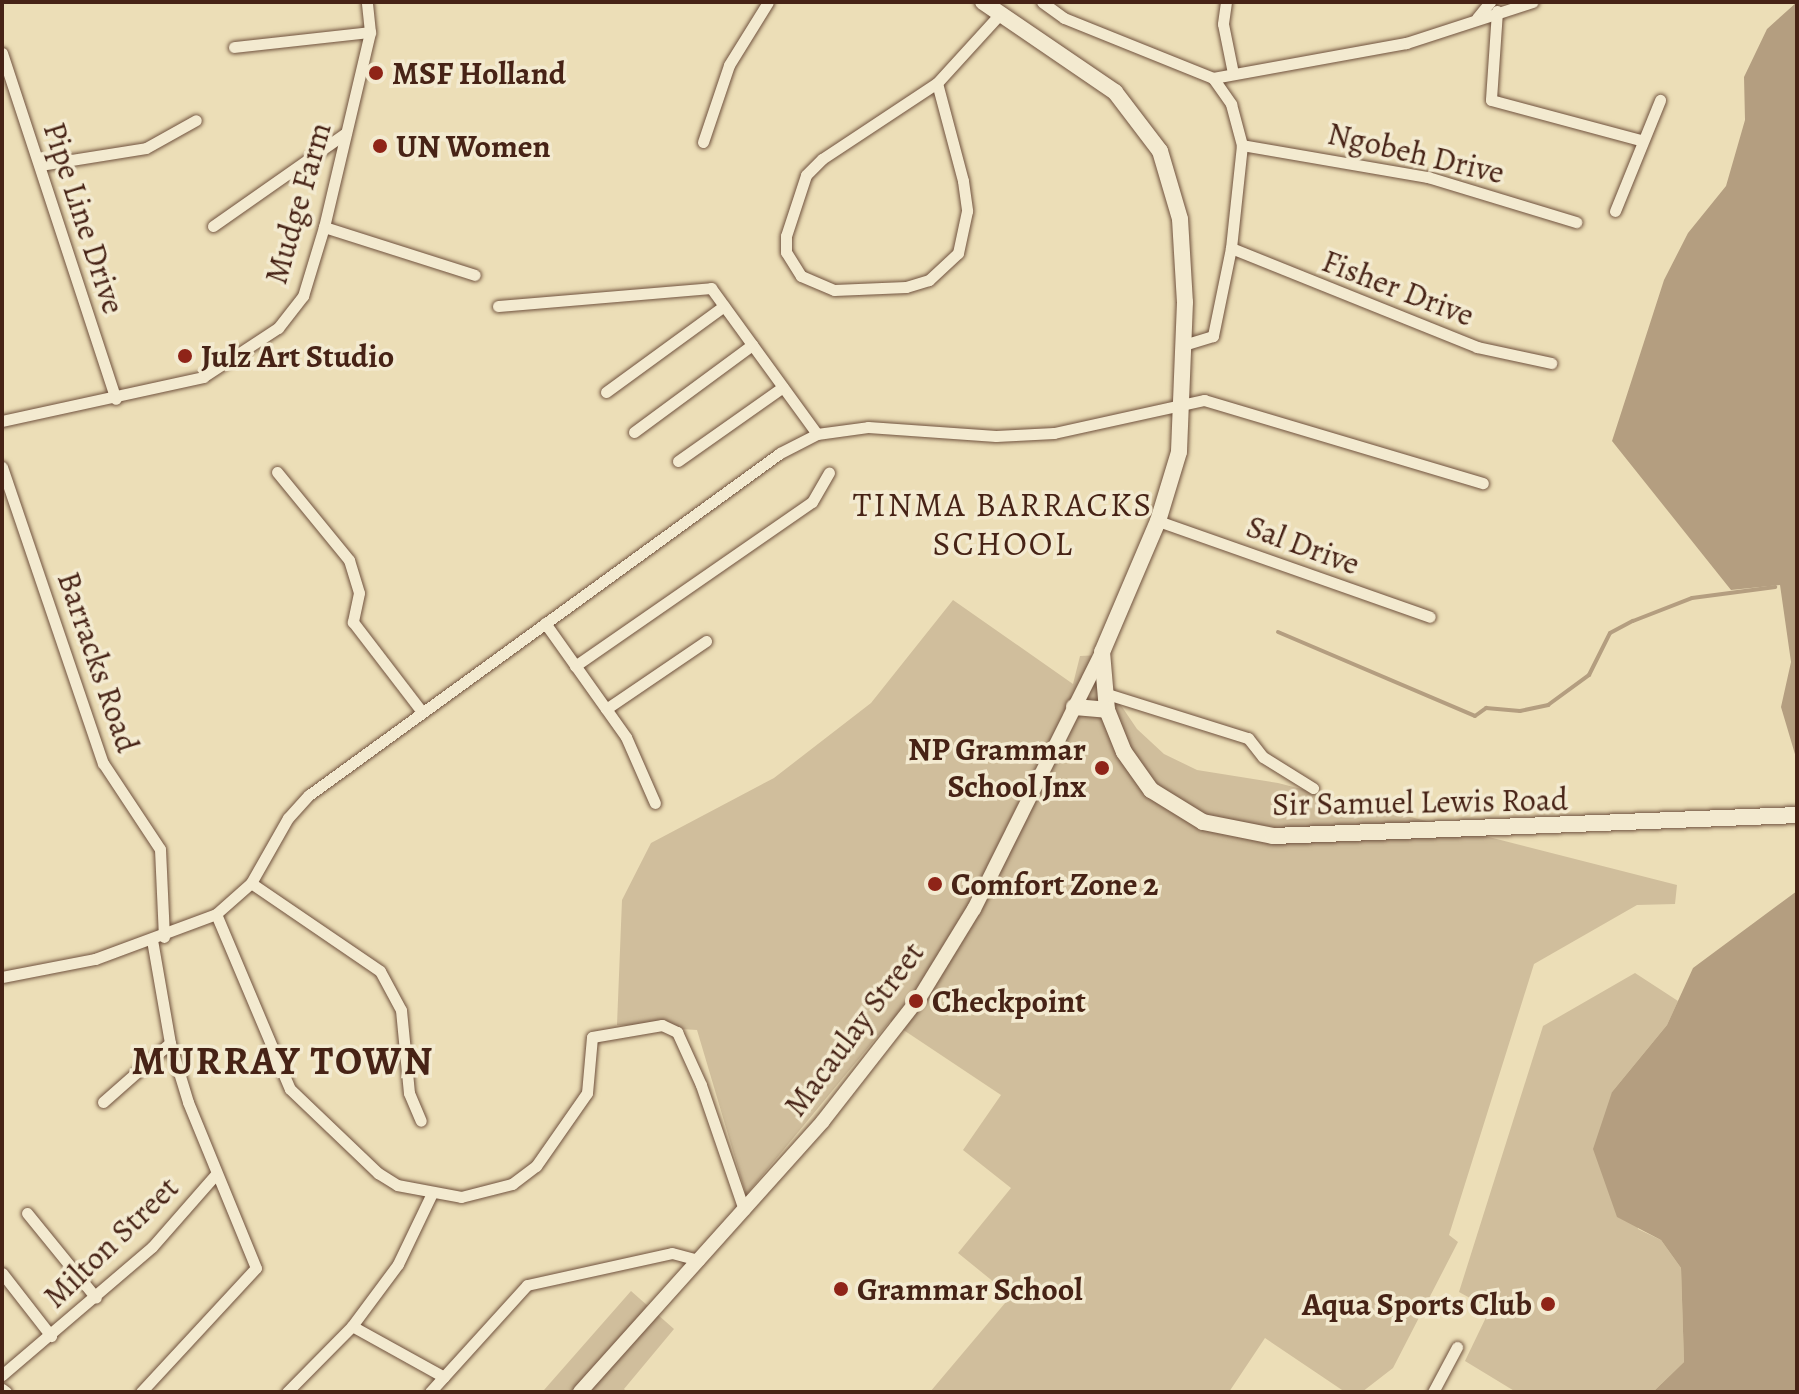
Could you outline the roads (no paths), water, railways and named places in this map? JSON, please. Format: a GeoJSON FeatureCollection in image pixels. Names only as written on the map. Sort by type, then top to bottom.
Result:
{"type":"FeatureCollection","features":[{"type":"Feature","properties":{"kind":"main road","name":"Sir Samuel Lewis Road"},"geometry":{"type":"LineString","coordinates":[[983,2],[1115,92],[1160,151],[1180,219],[1184,345],[1179,452],[1158,521],[1102,652],[1105,701],[1129,761],[1151,790],[1203,822],[1234,830],[1344,837],[1797,815]]}},
{"type":"Feature","properties":{"kind":"main road"},"geometry":{"type":"LineString","coordinates":[[1074,707],[1105,701]]}},
{"type":"Feature","properties":{"kind":"street","name":"Mudge Farm"},"geometry":{"type":"LineString","coordinates":[[2,421],[116,399],[203,377],[278,328],[303,296],[324,227],[370,32],[367,2]]}},
{"type":"Feature","properties":{"kind":"street"},"geometry":{"type":"LineString","coordinates":[[703,142],[729,65],[768,2]]}},
{"type":"Feature","properties":{"kind":"street"},"geometry":{"type":"LineString","coordinates":[[1042,2],[1064,18],[1213,78],[1231,104],[1242,145],[1231,248],[1213,336],[1184,345]]}},
{"type":"Feature","properties":{"kind":"street"},"geometry":{"type":"LineString","coordinates":[[1226,2],[1223,24],[1233,73]]}},
{"type":"Feature","properties":{"kind":"street"},"geometry":{"type":"LineString","coordinates":[[1213,78],[1406,43],[1476,18],[1494,6],[1532,2]]}},
{"type":"Feature","properties":{"kind":"street"},"geometry":{"type":"LineString","coordinates":[[1494,6],[1491,100],[1640,140]]}},
{"type":"Feature","properties":{"kind":"street"},"geometry":{"type":"LineString","coordinates":[[937,83],[963,181],[967,211],[958,253],[929,280],[906,287],[834,290],[801,276],[791,265],[786,236],[806,175],[822,159],[937,83],[1000,14]]}},
{"type":"Feature","properties":{"kind":"street"},"geometry":{"type":"LineString","coordinates":[[234,47],[370,32]]}},
{"type":"Feature","properties":{"kind":"street","name":"Pipe Line Drive"},"geometry":{"type":"LineString","coordinates":[[2,53],[116,399]]}},
{"type":"Feature","properties":{"kind":"street"},"geometry":{"type":"LineString","coordinates":[[1615,211],[1640,140],[1660,100]]}},
{"type":"Feature","properties":{"kind":"street"},"geometry":{"type":"LineString","coordinates":[[40,165],[146,148],[196,120]]}},
{"type":"Feature","properties":{"kind":"street"},"geometry":{"type":"LineString","coordinates":[[213,226],[346,133]]}},
{"type":"Feature","properties":{"kind":"street","name":"Ngobeh Drive"},"geometry":{"type":"LineString","coordinates":[[1242,145],[1428,177],[1576,222]]}},
{"type":"Feature","properties":{"kind":"street"},"geometry":{"type":"LineString","coordinates":[[324,227],[475,275]]}},
{"type":"Feature","properties":{"kind":"street","name":"Fisher Drive"},"geometry":{"type":"LineString","coordinates":[[1231,248],[1477,347],[1551,363]]}},
{"type":"Feature","properties":{"kind":"street"},"geometry":{"type":"LineString","coordinates":[[498,306],[638,297],[688,287],[711,288],[817,434]]}},
{"type":"Feature","properties":{"kind":"street"},"geometry":{"type":"LineString","coordinates":[[606,392],[724,306]]}},
{"type":"Feature","properties":{"kind":"street"},"geometry":{"type":"LineString","coordinates":[[634,432],[752,345]]}},
{"type":"Feature","properties":{"kind":"street"},"geometry":{"type":"LineString","coordinates":[[678,461],[783,387]]}},
{"type":"Feature","properties":{"kind":"street"},"geometry":{"type":"LineString","coordinates":[[2,977],[95,959],[158,939],[216,914],[251,883],[288,818],[309,795],[780,453],[817,434],[868,427],[996,436],[1054,433],[1118,422],[1183,401],[1204,400],[1483,483]]}},
{"type":"Feature","properties":{"kind":"street","name":"Barracks Road"},"geometry":{"type":"LineString","coordinates":[[2,467],[103,763],[160,849],[158,939],[170,1043],[216,1174],[256,1268],[141,1392]]}},
{"type":"Feature","properties":{"kind":"street"},"geometry":{"type":"LineString","coordinates":[[277,472],[349,560],[359,593],[353,622],[422,712]]}},
{"type":"Feature","properties":{"kind":"street"},"geometry":{"type":"LineString","coordinates":[[575,666],[812,502],[829,473]]}},
{"type":"Feature","properties":{"kind":"street","name":"Sal Drive"},"geometry":{"type":"LineString","coordinates":[[1158,521],[1430,617]]}},
{"type":"Feature","properties":{"kind":"street"},"geometry":{"type":"LineString","coordinates":[[545,623],[626,737],[655,803]]}},
{"type":"Feature","properties":{"kind":"street"},"geometry":{"type":"LineString","coordinates":[[606,709],[706,641]]}},
{"type":"Feature","properties":{"kind":"street","name":"Macaulay Street"},"geometry":{"type":"LineString","coordinates":[[580,1392],[841,1099],[920,997],[974,909],[1102,652]]}},
{"type":"Feature","properties":{"kind":"street"},"geometry":{"type":"LineString","coordinates":[[1105,701],[1248,738],[1263,757],[1313,788]]}},
{"type":"Feature","properties":{"kind":"street"},"geometry":{"type":"LineString","coordinates":[[251,883],[380,971],[401,1010],[409,1093],[421,1121]]}},
{"type":"Feature","properties":{"kind":"street"},"geometry":{"type":"LineString","coordinates":[[216,914],[290,1089],[378,1173],[397,1185],[432,1193],[487,1194],[512,1184],[536,1166],[587,1093],[592,1037],[662,1025],[677,1032],[701,1085],[744,1210]]}},
{"type":"Feature","properties":{"kind":"street"},"geometry":{"type":"LineString","coordinates":[[103,1102],[170,1043]]}},
{"type":"Feature","properties":{"kind":"street","name":"Milton Street"},"geometry":{"type":"LineString","coordinates":[[2,1375],[96,1298],[152,1247],[216,1174]]}},
{"type":"Feature","properties":{"kind":"street"},"geometry":{"type":"LineString","coordinates":[[287,1392],[352,1326],[398,1264],[432,1193]]}},
{"type":"Feature","properties":{"kind":"street"},"geometry":{"type":"LineString","coordinates":[[27,1213],[96,1298]]}},
{"type":"Feature","properties":{"kind":"street"},"geometry":{"type":"LineString","coordinates":[[430,1392],[527,1285],[672,1253],[699,1260]]}},
{"type":"Feature","properties":{"kind":"street"},"geometry":{"type":"LineString","coordinates":[[2,1273],[51,1336]]}},
{"type":"Feature","properties":{"kind":"street"},"geometry":{"type":"LineString","coordinates":[[352,1326],[444,1377]]}},
{"type":"Feature","properties":{"kind":"street"},"geometry":{"type":"LineString","coordinates":[[1433,1392],[1457,1347]]}},
{"type":"Feature","properties":{"kind":"waterway"},"geometry":{"type":"LineString","coordinates":[[1278,632],[1475,716],[1486,708],[1520,711],[1548,705],[1589,675],[1610,633],[1633,621],[1692,598],[1775,587]]}},
{"type":"Feature","properties":{"kind":"place","name":"MSF Holland"},"geometry":{"type":"Point","coordinates":[376,73]}},
{"type":"Feature","properties":{"kind":"place","name":"UN Women"},"geometry":{"type":"Point","coordinates":[380,146]}},
{"type":"Feature","properties":{"kind":"place","name":"Julz Art Studio"},"geometry":{"type":"Point","coordinates":[185,356]}},
{"type":"Feature","properties":{"kind":"place","name":"NP Grammar School Jnx"},"geometry":{"type":"Point","coordinates":[1102,768]}},
{"type":"Feature","properties":{"kind":"place","name":"Comfort Zone 2"},"geometry":{"type":"Point","coordinates":[935,884]}},
{"type":"Feature","properties":{"kind":"place","name":"Checkpoint"},"geometry":{"type":"Point","coordinates":[916,1001]}},
{"type":"Feature","properties":{"kind":"place","name":"Grammar School"},"geometry":{"type":"Point","coordinates":[841,1289]}},
{"type":"Feature","properties":{"kind":"place","name":"Aqua Sports Club"},"geometry":{"type":"Point","coordinates":[1548,1304]}},
{"type":"Feature","properties":{"kind":"district","name":"TINMA BARRACKS SCHOOL"},"geometry":{"type":"Point","coordinates":[1003,524]}},
{"type":"Feature","properties":{"kind":"district","name":"MURRAY TOWN"},"geometry":{"type":"Point","coordinates":[283,1061]}}]}
